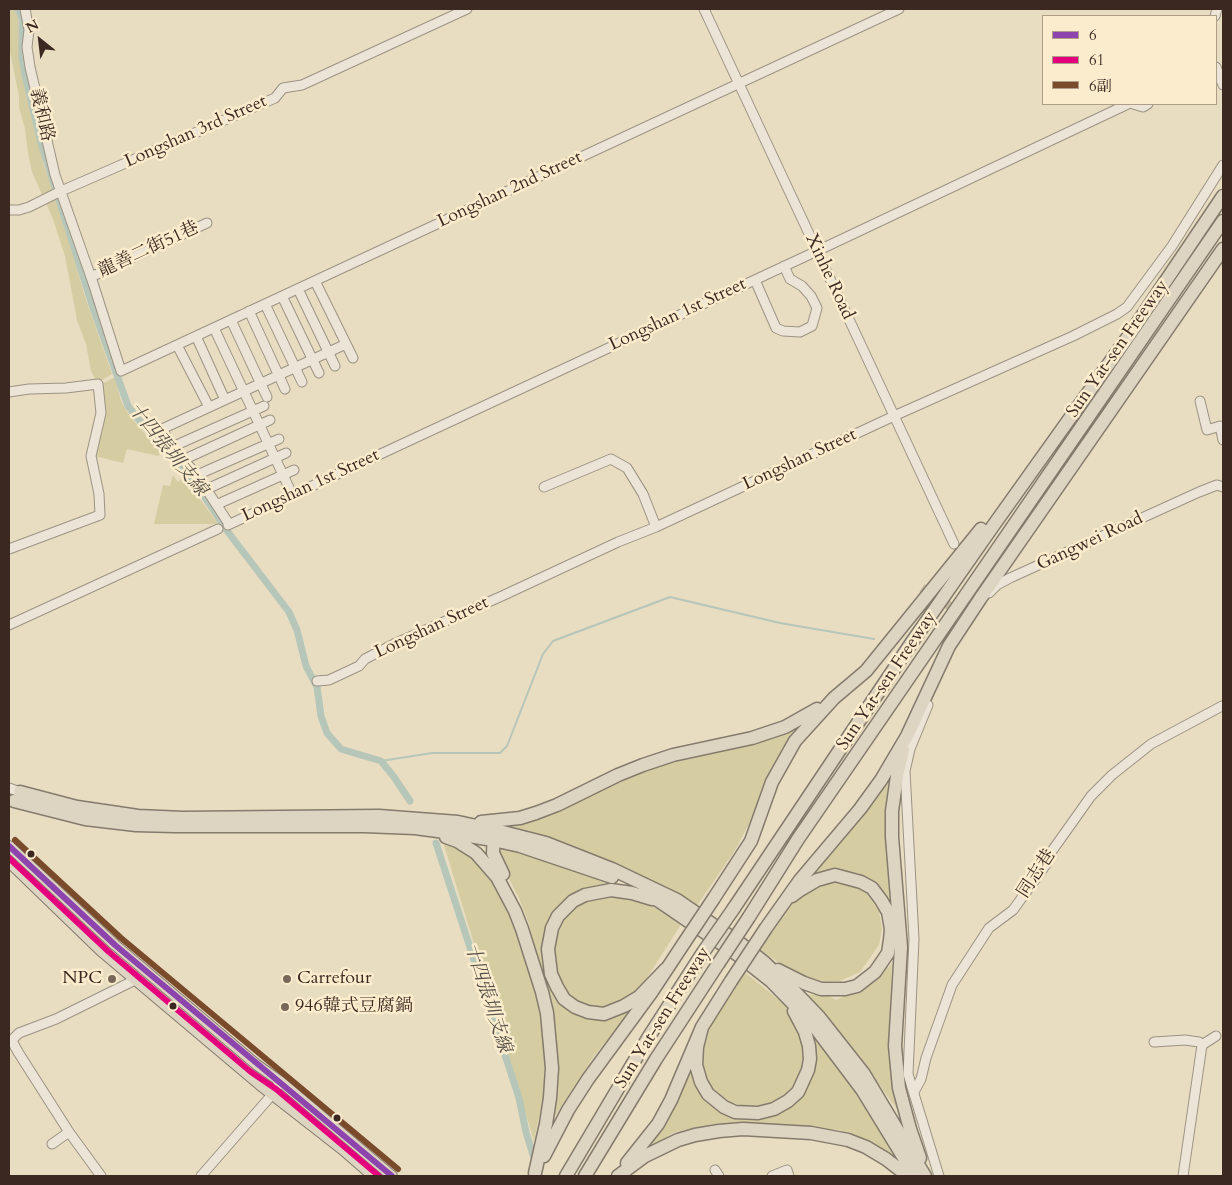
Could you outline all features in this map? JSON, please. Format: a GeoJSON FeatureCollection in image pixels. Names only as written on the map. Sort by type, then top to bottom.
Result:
{"type":"FeatureCollection","features":[{"type":"Feature","properties":{"kind":"highway","name":"Sun Yat-sen Freeway"},"geometry":{"type":"LineString","coordinates":[[566,1176],[648,1038],[702,954],[912,642],[1130,334],[1223,196]]}},
{"type":"Feature","properties":{"kind":"highway","name":"Sun Yat-sen Freeway"},"geometry":{"type":"LineString","coordinates":[[585,1176],[656,1059],[749,918],[798,839],[1223,222]]}},
{"type":"Feature","properties":{"kind":"highway"},"geometry":{"type":"LineString","coordinates":[[617,1176],[658,1124],[671,1100],[702,1027],[780,906],[825,849],[860,809],[881,780],[907,736],[949,646],[980,598],[1223,249]]}},
{"type":"Feature","properties":{"kind":"highway"},"geometry":{"type":"LineString","coordinates":[[535,1175],[568,1110],[583,1086],[652,993],[751,841],[772,782],[795,741],[834,698],[866,670],[884,649],[938,584],[1079,405]]}},
{"type":"Feature","properties":{"kind":"highway"},"geometry":{"type":"LineString","coordinates":[[13,795],[138,816],[183,818],[379,816],[458,822],[498,821],[520,818],[536,813],[557,805],[618,775],[673,755],[752,738],[785,727],[807,716],[834,698]]}},
{"type":"Feature","properties":{"kind":"highway"},"geometry":{"type":"LineString","coordinates":[[907,736],[897,776],[892,811],[892,845],[901,947],[895,1046],[899,1088],[903,1106],[926,1176]]}},
{"type":"Feature","properties":{"kind":"highway"},"geometry":{"type":"LineString","coordinates":[[13,795],[85,819],[155,826],[325,825],[415,828],[494,835],[546,843],[612,869],[677,900],[765,963],[820,1017],[864,1074],[926,1176]]}},
{"type":"Feature","properties":{"kind":"highway"},"geometry":{"type":"LineString","coordinates":[[458,822],[520,846],[613,878],[659,901],[738,954],[771,981],[811,1022],[858,1084],[915,1176]]}},
{"type":"Feature","properties":{"kind":"highway"},"geometry":{"type":"LineString","coordinates":[[415,828],[457,841],[487,864],[497,877],[515,911],[531,956]]}},
{"type":"Feature","properties":{"kind":"highway"},"geometry":{"type":"LineString","coordinates":[[494,835],[492,853],[519,906],[547,1013],[552,1068],[548,1115],[535,1175]]}},
{"type":"Feature","properties":{"kind":"highway"},"geometry":{"type":"LineString","coordinates":[[765,963],[804,983],[821,989],[845,990],[857,986],[869,978],[883,963],[888,953],[891,928],[888,912],[872,888],[860,882],[834,875],[817,880],[800,890],[780,906]]}},
{"type":"Feature","properties":{"kind":"highway"},"geometry":{"type":"LineString","coordinates":[[659,901],[632,893],[611,890],[585,895],[574,901],[558,916],[552,928],[548,949],[550,965],[557,987],[564,999],[574,1007],[588,1012],[604,1014],[624,1006],[639,997],[666,969]]}},
{"type":"Feature","properties":{"kind":"highway"},"geometry":{"type":"LineString","coordinates":[[702,1027],[697,1047],[696,1065],[701,1082],[715,1101],[736,1112],[747,1113],[774,1109],[788,1101],[798,1092],[804,1081],[810,1059],[809,1046],[797,1015],[771,981]]}},
{"type":"Feature","properties":{"kind":"highway"},"geometry":{"type":"LineString","coordinates":[[617,1176],[645,1156],[678,1140],[695,1135],[743,1129],[811,1133],[848,1140],[866,1146],[908,1176]]}},
{"type":"Feature","properties":{"kind":"main road"},"geometry":{"type":"LineString","coordinates":[[9,846],[115,945],[392,1176]]}},
{"type":"Feature","properties":{"kind":"main road"},"geometry":{"type":"LineString","coordinates":[[9,862],[101,951],[271,1094],[373,1176]]}},
{"type":"Feature","properties":{"kind":"main road"},"geometry":{"type":"LineString","coordinates":[[76,927],[85,918]]}},
{"type":"Feature","properties":{"kind":"street","name":"義和路"},"geometry":{"type":"LineString","coordinates":[[25,9],[29,30],[27,47],[30,67],[42,123],[60,191]]}},
{"type":"Feature","properties":{"kind":"street","name":"Longshan 3rd Street"},"geometry":{"type":"LineString","coordinates":[[9,210],[24,209],[60,191],[275,98],[283,88],[302,85],[468,9]]}},
{"type":"Feature","properties":{"kind":"street","name":"Xinhe Road"},"geometry":{"type":"LineString","coordinates":[[704,9],[954,544]]}},
{"type":"Feature","properties":{"kind":"street","name":"Longshan 2nd Street"},"geometry":{"type":"LineString","coordinates":[[121,371],[899,9]]}},
{"type":"Feature","properties":{"kind":"street"},"geometry":{"type":"LineString","coordinates":[[1217,70],[1223,85]]}},
{"type":"Feature","properties":{"kind":"street","name":"Longshan 1st Street"},"geometry":{"type":"LineString","coordinates":[[218,504],[228,524],[755,280],[1126,105]]}},
{"type":"Feature","properties":{"kind":"street","name":"Longshan Street"},"geometry":{"type":"LineString","coordinates":[[317,682],[329,680],[359,666],[365,659],[396,643],[618,542],[656,527],[894,416],[1073,336],[1117,314],[1127,307],[1172,246],[1223,165]]}},
{"type":"Feature","properties":{"kind":"street","name":"龍善二街51巷"},"geometry":{"type":"LineString","coordinates":[[60,191],[91,277],[121,371]]}},
{"type":"Feature","properties":{"kind":"street","name":"龍善二街51巷"},"geometry":{"type":"LineString","coordinates":[[91,277],[207,223]]}},
{"type":"Feature","properties":{"kind":"street"},"geometry":{"type":"LineString","coordinates":[[755,280],[776,328],[783,331],[800,332],[812,326],[817,308],[811,296],[802,286],[790,279],[784,266]]}},
{"type":"Feature","properties":{"kind":"street"},"geometry":{"type":"LineString","coordinates":[[315,280],[353,358]]}},
{"type":"Feature","properties":{"kind":"street"},"geometry":{"type":"LineString","coordinates":[[298,289],[335,366]]}},
{"type":"Feature","properties":{"kind":"street"},"geometry":{"type":"LineString","coordinates":[[282,296],[319,373]]}},
{"type":"Feature","properties":{"kind":"street"},"geometry":{"type":"LineString","coordinates":[[265,304],[302,382]]}},
{"type":"Feature","properties":{"kind":"street"},"geometry":{"type":"LineString","coordinates":[[249,312],[285,389]]}},
{"type":"Feature","properties":{"kind":"street"},"geometry":{"type":"LineString","coordinates":[[172,447],[253,410],[265,402],[261,384],[231,320]]}},
{"type":"Feature","properties":{"kind":"street"},"geometry":{"type":"LineString","coordinates":[[214,328],[292,494]]}},
{"type":"Feature","properties":{"kind":"street"},"geometry":{"type":"LineString","coordinates":[[196,336],[225,400]]}},
{"type":"Feature","properties":{"kind":"street"},"geometry":{"type":"LineString","coordinates":[[294,470],[218,504],[197,475],[172,447],[162,429],[346,344]]}},
{"type":"Feature","properties":{"kind":"street"},"geometry":{"type":"LineString","coordinates":[[177,345],[209,407]]}},
{"type":"Feature","properties":{"kind":"street"},"geometry":{"type":"LineString","coordinates":[[9,392],[98,384],[101,413],[91,456],[99,494],[100,514],[9,549]]}},
{"type":"Feature","properties":{"kind":"street"},"geometry":{"type":"LineString","coordinates":[[1200,401],[1207,430],[1220,426],[1223,440]]}},
{"type":"Feature","properties":{"kind":"street"},"geometry":{"type":"LineString","coordinates":[[183,460],[270,420]]}},
{"type":"Feature","properties":{"kind":"street"},"geometry":{"type":"LineString","coordinates":[[197,475],[279,439]]}},
{"type":"Feature","properties":{"kind":"street"},"geometry":{"type":"LineString","coordinates":[[207,489],[286,453]]}},
{"type":"Feature","properties":{"kind":"street"},"geometry":{"type":"LineString","coordinates":[[544,487],[611,459],[627,468],[643,494],[656,527]]}},
{"type":"Feature","properties":{"kind":"street","name":"Gangwei Road"},"geometry":{"type":"LineString","coordinates":[[914,1092],[908,1074],[914,939],[905,771],[910,749],[950,656],[990,592],[1004,582],[1203,490],[1221,485]]}},
{"type":"Feature","properties":{"kind":"street"},"geometry":{"type":"LineString","coordinates":[[9,625],[218,529]]}},
{"type":"Feature","properties":{"kind":"street","name":"同志巷"},"geometry":{"type":"LineString","coordinates":[[914,1092],[921,1079],[926,1058],[952,985],[988,928],[1013,910],[1091,796],[1112,775],[1151,744],[1222,706]]}},
{"type":"Feature","properties":{"kind":"street"},"geometry":{"type":"LineString","coordinates":[[101,1176],[69,1132],[12,1040],[18,1033],[56,1019],[135,980]]}},
{"type":"Feature","properties":{"kind":"street"},"geometry":{"type":"LineString","coordinates":[[1183,1176],[1202,1045],[1216,1036]]}},
{"type":"Feature","properties":{"kind":"street"},"geometry":{"type":"LineString","coordinates":[[1154,1042],[1185,1040],[1199,1042],[1202,1045]]}},
{"type":"Feature","properties":{"kind":"street"},"geometry":{"type":"LineString","coordinates":[[201,1176],[281,1082]]}},
{"type":"Feature","properties":{"kind":"street"},"geometry":{"type":"LineString","coordinates":[[914,1092],[939,1176]]}},
{"type":"Feature","properties":{"kind":"street"},"geometry":{"type":"LineString","coordinates":[[52,1144],[69,1132]]}},
{"type":"Feature","properties":{"kind":"street"},"geometry":{"type":"LineString","coordinates":[[772,1176],[787,1170],[789,1176]]}},
{"type":"Feature","properties":{"kind":"shaded area"},"geometry":{"type":"Polygon","coordinates":[[[9,9],[14,9],[18,17],[20,67],[44,166],[59,208],[85,297],[112,374],[97,383],[91,371],[86,344],[77,320],[65,256],[53,219],[32,172],[9,47],[9,9]]]}},
{"type":"Feature","properties":{"kind":"shaded area"},"geometry":{"type":"Polygon","coordinates":[[[115,377],[121,401],[127,412],[143,432],[164,452],[158,456],[127,449],[123,463],[95,456],[100,385],[115,377]]]}},
{"type":"Feature","properties":{"kind":"shaded area"},"geometry":{"type":"Polygon","coordinates":[[[173,475],[178,482],[184,477],[218,524],[154,524],[163,485],[170,486],[173,475]]]}},
{"type":"Feature","properties":{"kind":"shaded area"},"geometry":{"type":"Polygon","coordinates":[[[800,725],[802,728],[776,760],[751,820],[734,852],[696,907],[499,825],[524,823],[571,805],[655,766],[754,744],[800,725]]]}},
{"type":"Feature","properties":{"kind":"shaded area"},"geometry":{"type":"Polygon","coordinates":[[[893,768],[894,910],[880,892],[858,873],[828,871],[806,878],[893,768]]]}},
{"type":"Feature","properties":{"kind":"shaded area"},"geometry":{"type":"Polygon","coordinates":[[[444,840],[458,846],[492,874],[508,903],[541,1006],[547,1079],[534,1141],[444,845],[444,840]]]}},
{"type":"Feature","properties":{"kind":"shaded area"},"geometry":{"type":"Polygon","coordinates":[[[497,844],[605,879],[619,886],[571,902],[545,947],[575,1012],[633,1008],[594,1056],[555,1116],[552,1114],[557,1043],[549,1000],[536,959],[529,924],[519,898],[506,873],[497,844]]]}},
{"type":"Feature","properties":{"kind":"shaded area"},"geometry":{"type":"Polygon","coordinates":[[[823,880],[841,881],[863,889],[879,911],[882,929],[879,945],[860,972],[840,981],[808,982],[756,947],[786,903],[823,880]]]}},
{"type":"Feature","properties":{"kind":"shaded area"},"geometry":{"type":"Polygon","coordinates":[[[601,895],[625,896],[654,907],[682,923],[636,995],[593,1012],[564,996],[551,953],[557,925],[583,900],[601,895]]]}},
{"type":"Feature","properties":{"kind":"shaded area"},"geometry":{"type":"Polygon","coordinates":[[[886,963],[888,968],[892,963],[888,1050],[897,1109],[852,1048],[803,994],[829,996],[836,1000],[846,995],[858,994],[886,963]]]}},
{"type":"Feature","properties":{"kind":"shaded area"},"geometry":{"type":"Polygon","coordinates":[[[742,970],[784,1004],[795,1021],[805,1048],[803,1074],[788,1093],[770,1103],[747,1107],[730,1102],[716,1093],[704,1076],[701,1056],[714,1010],[742,970]]]}},
{"type":"Feature","properties":{"kind":"shaded area"},"geometry":{"type":"Polygon","coordinates":[[[810,1028],[868,1105],[898,1162],[885,1152],[840,1130],[760,1124],[715,1124],[675,1132],[649,1148],[646,1146],[691,1069],[732,1115],[790,1104],[809,1084],[815,1059],[810,1028]]]}},
{"type":"Feature","properties":{"kind":"waterway","name":"十四張圳支線"},"geometry":{"type":"LineString","coordinates":[[18,9],[22,18],[22,58],[41,143],[93,308],[128,406],[196,484],[228,532],[289,612],[297,630],[306,666],[317,687],[321,716],[327,733],[341,749],[381,761],[410,801]]}},
{"type":"Feature","properties":{"kind":"waterway"},"geometry":{"type":"LineString","coordinates":[[381,761],[432,753],[500,753],[507,746],[543,654],[553,641],[670,597],[780,623],[874,639]]}},
{"type":"Feature","properties":{"kind":"waterway","name":"十四張圳支線"},"geometry":{"type":"LineString","coordinates":[[436,843],[519,1098],[533,1155]]}},
{"type":"Feature","properties":{"kind":"tunnel"},"geometry":{"type":"LineString","coordinates":[[922,588],[971,620]]}},
{"type":"Feature","properties":{"kind":"transit line","name":"6副"},"geometry":{"type":"LineString","coordinates":[[15,840],[121,938],[398,1169]]}},
{"type":"Feature","properties":{"kind":"transit line","name":"6"},"geometry":{"type":"LineString","coordinates":[[9,846],[115,945],[392,1176]]}},
{"type":"Feature","properties":{"kind":"transit line","name":"61"},"geometry":{"type":"LineString","coordinates":[[9,858],[109,952],[251,1072],[276,1089],[379,1176]]}},
{"type":"Feature","properties":{"kind":"place","name":"NPC"},"geometry":{"type":"Point","coordinates":[112,979]}},
{"type":"Feature","properties":{"kind":"place","name":"Carrefour"},"geometry":{"type":"Point","coordinates":[287,979]}},
{"type":"Feature","properties":{"kind":"place","name":"946韓式豆腐鍋"},"geometry":{"type":"Point","coordinates":[285,1007]}}]}
